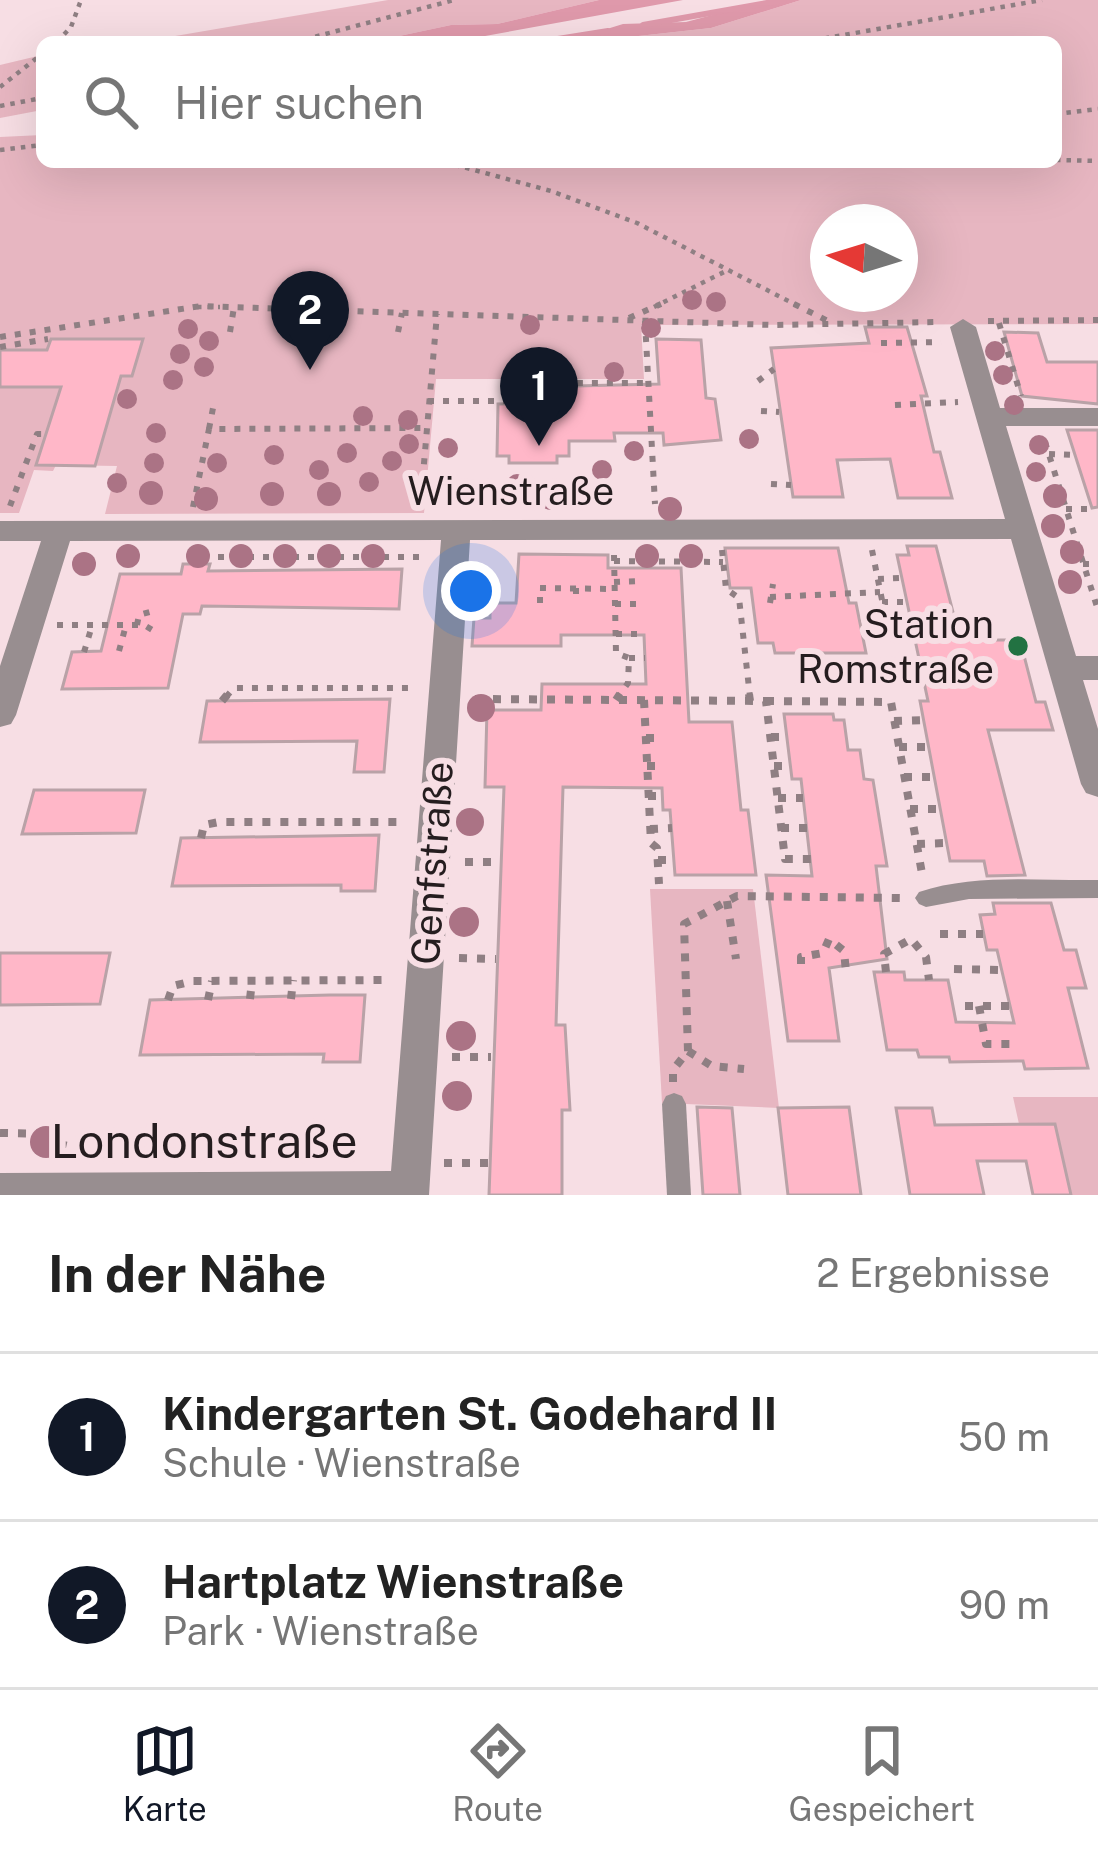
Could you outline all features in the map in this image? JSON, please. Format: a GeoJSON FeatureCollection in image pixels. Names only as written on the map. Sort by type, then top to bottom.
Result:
{"type":"FeatureCollection","features":[{"type":"Feature","properties":{"kind":"street"},"geometry":{"type":"LineString","coordinates":[[966,334],[1098,784]]}},
{"type":"Feature","properties":{"kind":"street"},"geometry":{"type":"LineString","coordinates":[[988,409],[1032,417],[1098,417]]}},
{"type":"Feature","properties":{"kind":"street","name":"Wienstraße"},"geometry":{"type":"LineString","coordinates":[[0,531],[1023,529]]}},
{"type":"Feature","properties":{"kind":"street"},"geometry":{"type":"LineString","coordinates":[[0,715],[59,530]]}},
{"type":"Feature","properties":{"kind":"street","name":"Genfstraße"},"geometry":{"type":"LineString","coordinates":[[409,1183],[455,530]]}},
{"type":"Feature","properties":{"kind":"street"},"geometry":{"type":"LineString","coordinates":[[1064,668],[1098,668]]}},
{"type":"Feature","properties":{"kind":"street","name":"Londonstraße"},"geometry":{"type":"LineString","coordinates":[[0,1193],[409,1183]]}},
{"type":"Feature","properties":{"kind":"lane"},"geometry":{"type":"LineString","coordinates":[[926,898],[970,890],[1098,889]]}},
{"type":"Feature","properties":{"kind":"lane"},"geometry":{"type":"LineString","coordinates":[[674,1104],[679,1195]]}},
{"type":"Feature","properties":{"kind":"path"},"geometry":{"type":"LineString","coordinates":[[64,36],[81,0]]}},
{"type":"Feature","properties":{"kind":"path"},"geometry":{"type":"LineString","coordinates":[[318,36],[454,0]]}},
{"type":"Feature","properties":{"kind":"path"},"geometry":{"type":"LineString","coordinates":[[838,36],[1042,0]]}},
{"type":"Feature","properties":{"kind":"path"},"geometry":{"type":"LineString","coordinates":[[0,87],[36,59]]}},
{"type":"Feature","properties":{"kind":"path"},"geometry":{"type":"LineString","coordinates":[[0,106],[36,99]]}},
{"type":"Feature","properties":{"kind":"path"},"geometry":{"type":"LineString","coordinates":[[1062,112],[1098,109]]}},
{"type":"Feature","properties":{"kind":"path"},"geometry":{"type":"LineString","coordinates":[[0,149],[36,146]]}},
{"type":"Feature","properties":{"kind":"path"},"geometry":{"type":"LineString","coordinates":[[1062,160],[1098,160]]}},
{"type":"Feature","properties":{"kind":"path"},"geometry":{"type":"LineString","coordinates":[[467,168],[551,191],[637,223],[838,326]]}},
{"type":"Feature","properties":{"kind":"path"},"geometry":{"type":"LineString","coordinates":[[625,321],[670,296],[716,282],[726,271]]}},
{"type":"Feature","properties":{"kind":"path"},"geometry":{"type":"LineString","coordinates":[[0,347],[30,337],[201,306],[773,325]]}},
{"type":"Feature","properties":{"kind":"path"},"geometry":{"type":"LineString","coordinates":[[230,332],[234,307]]}},
{"type":"Feature","properties":{"kind":"path"},"geometry":{"type":"LineString","coordinates":[[398,332],[402,313]]}},
{"type":"Feature","properties":{"kind":"path"},"geometry":{"type":"LineString","coordinates":[[419,530],[437,314]]}},
{"type":"Feature","properties":{"kind":"path"},"geometry":{"type":"LineString","coordinates":[[998,321],[1049,454],[1098,610]]}},
{"type":"Feature","properties":{"kind":"path"},"geometry":{"type":"LineString","coordinates":[[645,322],[657,530]]}},
{"type":"Feature","properties":{"kind":"path"},"geometry":{"type":"LineString","coordinates":[[881,343],[966,334]]}},
{"type":"Feature","properties":{"kind":"path"},"geometry":{"type":"LineString","coordinates":[[0,337],[48,339]]}},
{"type":"Feature","properties":{"kind":"path"},"geometry":{"type":"LineString","coordinates":[[758,381],[774,368]]}},
{"type":"Feature","properties":{"kind":"path"},"geometry":{"type":"LineString","coordinates":[[428,401],[529,401],[530,383],[649,383]]}},
{"type":"Feature","properties":{"kind":"path"},"geometry":{"type":"LineString","coordinates":[[896,405],[988,409]]}},
{"type":"Feature","properties":{"kind":"path"},"geometry":{"type":"LineString","coordinates":[[188,529],[213,408]]}},
{"type":"Feature","properties":{"kind":"path"},"geometry":{"type":"LineString","coordinates":[[761,411],[779,412]]}},
{"type":"Feature","properties":{"kind":"path"},"geometry":{"type":"LineString","coordinates":[[209,429],[426,428]]}},
{"type":"Feature","properties":{"kind":"path"},"geometry":{"type":"LineString","coordinates":[[0,531],[37,434],[46,434]]}},
{"type":"Feature","properties":{"kind":"path"},"geometry":{"type":"LineString","coordinates":[[1049,454],[1076,455]]}},
{"type":"Feature","properties":{"kind":"path"},"geometry":{"type":"LineString","coordinates":[[771,484],[791,484]]}},
{"type":"Feature","properties":{"kind":"path"},"geometry":{"type":"LineString","coordinates":[[1066,509],[1092,509]]}},
{"type":"Feature","properties":{"kind":"path"},"geometry":{"type":"LineString","coordinates":[[867,529],[888,630],[913,630]]}},
{"type":"Feature","properties":{"kind":"path"},"geometry":{"type":"LineString","coordinates":[[613,530],[616,653],[645,658]]}},
{"type":"Feature","properties":{"kind":"path"},"geometry":{"type":"LineString","coordinates":[[720,530],[726,589],[739,598],[750,701]]}},
{"type":"Feature","properties":{"kind":"path"},"geometry":{"type":"LineString","coordinates":[[614,562],[723,562]]}},
{"type":"Feature","properties":{"kind":"path"},"geometry":{"type":"LineString","coordinates":[[1083,564],[1098,564]]}},
{"type":"Feature","properties":{"kind":"path"},"geometry":{"type":"LineString","coordinates":[[878,579],[901,578]]}},
{"type":"Feature","properties":{"kind":"path"},"geometry":{"type":"LineString","coordinates":[[540,603],[541,589],[640,581]]}},
{"type":"Feature","properties":{"kind":"path"},"geometry":{"type":"LineString","coordinates":[[773,584],[770,600],[802,592],[860,588],[880,592]]}},
{"type":"Feature","properties":{"kind":"path"},"geometry":{"type":"LineString","coordinates":[[570,586],[576,603]]}},
{"type":"Feature","properties":{"kind":"path"},"geometry":{"type":"LineString","coordinates":[[802,592],[804,603]]}},
{"type":"Feature","properties":{"kind":"path"},"geometry":{"type":"LineString","coordinates":[[836,592],[838,603]]}},
{"type":"Feature","properties":{"kind":"path"},"geometry":{"type":"LineString","coordinates":[[882,602],[907,602]]}},
{"type":"Feature","properties":{"kind":"path"},"geometry":{"type":"LineString","coordinates":[[615,604],[641,604]]}},
{"type":"Feature","properties":{"kind":"path"},"geometry":{"type":"LineString","coordinates":[[137,625],[140,615],[157,610]]}},
{"type":"Feature","properties":{"kind":"path"},"geometry":{"type":"LineString","coordinates":[[84,652],[92,625]]}},
{"type":"Feature","properties":{"kind":"path"},"geometry":{"type":"LineString","coordinates":[[119,651],[126,625]]}},
{"type":"Feature","properties":{"kind":"path"},"geometry":{"type":"LineString","coordinates":[[28,626],[137,625],[159,634]]}},
{"type":"Feature","properties":{"kind":"path"},"geometry":{"type":"LineString","coordinates":[[616,634],[644,634]]}},
{"type":"Feature","properties":{"kind":"path"},"geometry":{"type":"LineString","coordinates":[[616,700],[628,683],[629,658]]}},
{"type":"Feature","properties":{"kind":"path"},"geometry":{"type":"LineString","coordinates":[[222,701],[234,688],[331,688],[616,700],[891,702],[926,898],[737,896],[684,924],[688,1051],[673,1070],[674,1104]]}},
{"type":"Feature","properties":{"kind":"path"},"geometry":{"type":"LineString","coordinates":[[258,701],[261,688]]}},
{"type":"Feature","properties":{"kind":"path"},"geometry":{"type":"LineString","coordinates":[[293,701],[295,688]]}},
{"type":"Feature","properties":{"kind":"path"},"geometry":{"type":"LineString","coordinates":[[329,700],[331,688]]}},
{"type":"Feature","properties":{"kind":"path"},"geometry":{"type":"LineString","coordinates":[[644,700],[650,829],[659,884]]}},
{"type":"Feature","properties":{"kind":"path"},"geometry":{"type":"LineString","coordinates":[[766,701],[785,859],[811,859]]}},
{"type":"Feature","properties":{"kind":"path"},"geometry":{"type":"LineString","coordinates":[[895,721],[924,720]]}},
{"type":"Feature","properties":{"kind":"path"},"geometry":{"type":"LineString","coordinates":[[771,737],[787,737]]}},
{"type":"Feature","properties":{"kind":"path"},"geometry":{"type":"LineString","coordinates":[[646,738],[659,738]]}},
{"type":"Feature","properties":{"kind":"path"},"geometry":{"type":"LineString","coordinates":[[899,747],[930,747]]}},
{"type":"Feature","properties":{"kind":"path"},"geometry":{"type":"LineString","coordinates":[[647,766],[660,766]]}},
{"type":"Feature","properties":{"kind":"path"},"geometry":{"type":"LineString","coordinates":[[774,766],[790,766]]}},
{"type":"Feature","properties":{"kind":"path"},"geometry":{"type":"LineString","coordinates":[[904,777],[932,777]]}},
{"type":"Feature","properties":{"kind":"path"},"geometry":{"type":"LineString","coordinates":[[648,796],[662,796]]}},
{"type":"Feature","properties":{"kind":"path"},"geometry":{"type":"LineString","coordinates":[[778,798],[803,798]]}},
{"type":"Feature","properties":{"kind":"path"},"geometry":{"type":"LineString","coordinates":[[910,809],[939,808]]}},
{"type":"Feature","properties":{"kind":"path"},"geometry":{"type":"LineString","coordinates":[[201,838],[203,825],[239,822],[435,822]]}},
{"type":"Feature","properties":{"kind":"path"},"geometry":{"type":"LineString","coordinates":[[236,838],[239,822]]}},
{"type":"Feature","properties":{"kind":"path"},"geometry":{"type":"LineString","coordinates":[[274,838],[277,822]]}},
{"type":"Feature","properties":{"kind":"path"},"geometry":{"type":"LineString","coordinates":[[311,838],[313,822]]}},
{"type":"Feature","properties":{"kind":"path"},"geometry":{"type":"LineString","coordinates":[[781,827],[807,828]]}},
{"type":"Feature","properties":{"kind":"path"},"geometry":{"type":"LineString","coordinates":[[650,829],[672,828]]}},
{"type":"Feature","properties":{"kind":"path"},"geometry":{"type":"LineString","coordinates":[[916,844],[946,843]]}},
{"type":"Feature","properties":{"kind":"path"},"geometry":{"type":"LineString","coordinates":[[658,860],[674,860]]}},
{"type":"Feature","properties":{"kind":"path"},"geometry":{"type":"LineString","coordinates":[[728,901],[736,959]]}},
{"type":"Feature","properties":{"kind":"path"},"geometry":{"type":"LineString","coordinates":[[940,934],[983,934]]}},
{"type":"Feature","properties":{"kind":"path"},"geometry":{"type":"LineString","coordinates":[[801,964],[801,957],[823,953],[829,939],[844,951],[846,972]]}},
{"type":"Feature","properties":{"kind":"path"},"geometry":{"type":"LineString","coordinates":[[886,972],[884,954],[911,939],[926,957],[929,980]]}},
{"type":"Feature","properties":{"kind":"path"},"geometry":{"type":"LineString","coordinates":[[954,969],[1003,970]]}},
{"type":"Feature","properties":{"kind":"path"},"geometry":{"type":"LineString","coordinates":[[291,999],[293,980]]}},
{"type":"Feature","properties":{"kind":"path"},"geometry":{"type":"LineString","coordinates":[[168,1000],[172,986],[212,981],[424,980]]}},
{"type":"Feature","properties":{"kind":"path"},"geometry":{"type":"LineString","coordinates":[[208,1000],[212,981]]}},
{"type":"Feature","properties":{"kind":"path"},"geometry":{"type":"LineString","coordinates":[[250,999],[252,981]]}},
{"type":"Feature","properties":{"kind":"path"},"geometry":{"type":"LineString","coordinates":[[965,1006],[1011,1006]]}},
{"type":"Feature","properties":{"kind":"path"},"geometry":{"type":"LineString","coordinates":[[979,1006],[986,1044],[1019,1044]]}},
{"type":"Feature","properties":{"kind":"path"},"geometry":{"type":"LineString","coordinates":[[688,1051],[712,1066],[743,1069]]}},
{"type":"Feature","properties":{"kind":"path"},"geometry":{"type":"LineString","coordinates":[[0,1133],[65,1134],[52,1193]]}},
{"type":"Feature","properties":{"kind":"path"},"geometry":{"type":"LineString","coordinates":[[409,1183],[490,1163]]}},
{"type":"Feature","properties":{"kind":"shaded area"},"geometry":{"type":"Polygon","coordinates":[[[388,0],[599,0],[497,24],[451,25],[399,36],[175,36],[388,0]]]}},
{"type":"Feature","properties":{"kind":"shaded area"},"geometry":{"type":"Polygon","coordinates":[[[599,0],[683,0],[485,36],[399,36],[451,25],[497,24],[599,0]]]}},
{"type":"Feature","properties":{"kind":"shaded area"},"geometry":{"type":"Polygon","coordinates":[[[769,0],[801,0],[711,28],[584,36],[623,24],[686,22],[769,0]]]}},
{"type":"Feature","properties":{"kind":"shaded area"},"geometry":{"type":"Polygon","coordinates":[[[801,0],[1098,0],[1098,324],[641,325],[644,379],[436,379],[424,513],[105,514],[117,466],[56,465],[53,471],[34,470],[19,513],[0,513],[0,137],[36,135],[36,168],[1062,168],[1062,36],[638,36],[711,28],[801,0]]]}},
{"type":"Feature","properties":{"kind":"shaded area"},"geometry":{"type":"Polygon","coordinates":[[[36,56],[36,111],[0,118],[0,65],[36,56]]]}},
{"type":"Feature","properties":{"kind":"shaded area"},"geometry":{"type":"Polygon","coordinates":[[[650,889],[753,889],[779,1108],[662,1103],[650,889]]]}},
{"type":"Feature","properties":{"kind":"shaded area"},"geometry":{"type":"Polygon","coordinates":[[[1013,1097],[1098,1097],[1098,1195],[1071,1195],[1056,1125],[1019,1124],[1013,1097]]]}},
{"type":"Feature","properties":{"kind":"building"},"geometry":{"type":"Polygon","coordinates":[[[865,327],[907,327],[927,396],[921,396],[934,452],[940,452],[952,498],[898,498],[890,459],[837,460],[843,497],[793,497],[771,348],[869,343],[865,327]]]}},
{"type":"Feature","properties":{"kind":"building"},"geometry":{"type":"Polygon","coordinates":[[[1004,332],[1038,333],[1047,362],[1098,362],[1098,404],[1022,396],[1004,332]]]}},
{"type":"Feature","properties":{"kind":"building"},"geometry":{"type":"Polygon","coordinates":[[[51,339],[143,339],[132,376],[121,376],[95,466],[36,465],[61,387],[0,387],[0,350],[47,350],[51,339]]]}},
{"type":"Feature","properties":{"kind":"building"},"geometry":{"type":"Polygon","coordinates":[[[656,339],[701,340],[706,398],[715,399],[721,440],[664,445],[663,433],[614,433],[615,441],[569,441],[569,456],[557,456],[557,463],[509,463],[509,456],[497,456],[498,404],[533,403],[533,387],[659,384],[656,339]]]}},
{"type":"Feature","properties":{"kind":"building"},"geometry":{"type":"Polygon","coordinates":[[[1067,430],[1098,430],[1098,507],[1092,508],[1067,430]]]}},
{"type":"Feature","properties":{"kind":"building"},"geometry":{"type":"Polygon","coordinates":[[[907,546],[936,546],[954,616],[971,616],[976,640],[1020,640],[1036,702],[1045,702],[1053,730],[988,730],[1025,875],[987,876],[984,861],[950,861],[920,701],[928,701],[897,555],[909,555],[907,546]]]}},
{"type":"Feature","properties":{"kind":"building"},"geometry":{"type":"Polygon","coordinates":[[[725,548],[838,548],[866,653],[775,653],[773,643],[758,643],[751,588],[730,588],[725,548]]]}},
{"type":"Feature","properties":{"kind":"building"},"geometry":{"type":"Polygon","coordinates":[[[519,554],[608,555],[608,568],[681,568],[689,722],[732,722],[741,810],[748,810],[756,875],[675,875],[670,810],[663,810],[662,788],[563,787],[556,1025],[565,1025],[570,1110],[562,1110],[562,1195],[489,1195],[504,787],[485,787],[487,710],[541,710],[542,684],[646,684],[644,635],[561,635],[561,646],[472,646],[474,618],[490,618],[490,603],[516,603],[519,554]]]}},
{"type":"Feature","properties":{"kind":"building"},"geometry":{"type":"Polygon","coordinates":[[[183,564],[210,564],[208,571],[402,569],[399,609],[202,606],[200,614],[183,614],[168,688],[62,689],[72,652],[101,651],[120,574],[181,574],[183,564]]]}},
{"type":"Feature","properties":{"kind":"building"},"geometry":{"type":"Polygon","coordinates":[[[390,699],[384,772],[354,772],[357,741],[200,742],[207,701],[390,699]]]}},
{"type":"Feature","properties":{"kind":"building"},"geometry":{"type":"Polygon","coordinates":[[[784,714],[833,714],[834,720],[844,720],[848,750],[860,750],[864,779],[873,780],[887,866],[876,866],[887,959],[829,968],[839,1041],[788,1041],[766,875],[812,876],[801,779],[792,779],[784,714]]]}},
{"type":"Feature","properties":{"kind":"building"},"geometry":{"type":"Polygon","coordinates":[[[34,790],[145,790],[136,833],[22,834],[34,790]]]}},
{"type":"Feature","properties":{"kind":"building"},"geometry":{"type":"Polygon","coordinates":[[[379,835],[375,891],[341,891],[341,885],[172,886],[181,838],[379,835]]]}},
{"type":"Feature","properties":{"kind":"building"},"geometry":{"type":"Polygon","coordinates":[[[993,903],[1051,903],[1064,950],[1076,950],[1086,988],[1068,988],[1088,1068],[1025,1069],[1023,1061],[950,1062],[949,1057],[919,1057],[917,1050],[887,1050],[874,972],[904,972],[905,980],[948,980],[956,1022],[1014,1023],[997,950],[987,950],[980,915],[995,914],[993,903]]]}},
{"type":"Feature","properties":{"kind":"building"},"geometry":{"type":"Polygon","coordinates":[[[0,953],[110,953],[100,1004],[0,1005],[0,953]]]}},
{"type":"Feature","properties":{"kind":"building"},"geometry":{"type":"Polygon","coordinates":[[[365,995],[360,1062],[323,1062],[324,1054],[140,1055],[150,1000],[365,995]]]}},
{"type":"Feature","properties":{"kind":"building"},"geometry":{"type":"Polygon","coordinates":[[[697,1107],[732,1108],[740,1195],[703,1195],[697,1107]]]}},
{"type":"Feature","properties":{"kind":"building"},"geometry":{"type":"Polygon","coordinates":[[[849,1107],[861,1195],[788,1195],[778,1108],[849,1107]]]}},
{"type":"Feature","properties":{"kind":"building"},"geometry":{"type":"Polygon","coordinates":[[[896,1108],[932,1108],[935,1125],[1055,1124],[1071,1195],[1033,1195],[1026,1161],[977,1161],[984,1195],[910,1195],[896,1108]]]}},
{"type":"Feature","properties":{"kind":"waterway"},"geometry":{"type":"LineString","coordinates":[[643,25],[784,0]]}},
{"type":"Feature","properties":{"kind":"waterway"},"geometry":{"type":"LineString","coordinates":[[577,36],[608,31]]}},
{"type":"Feature","properties":{"kind":"place","name":"Hartplatz Wienstraße"},"geometry":{"type":"Point","coordinates":[310,370]}},
{"type":"Feature","properties":{"kind":"place","name":"Kindergarten St. Godehard II"},"geometry":{"type":"Point","coordinates":[539,446]}},
{"type":"Feature","properties":{"kind":"place","name":"Station Romstraße"},"geometry":{"type":"Point","coordinates":[1018,646]}}]}
